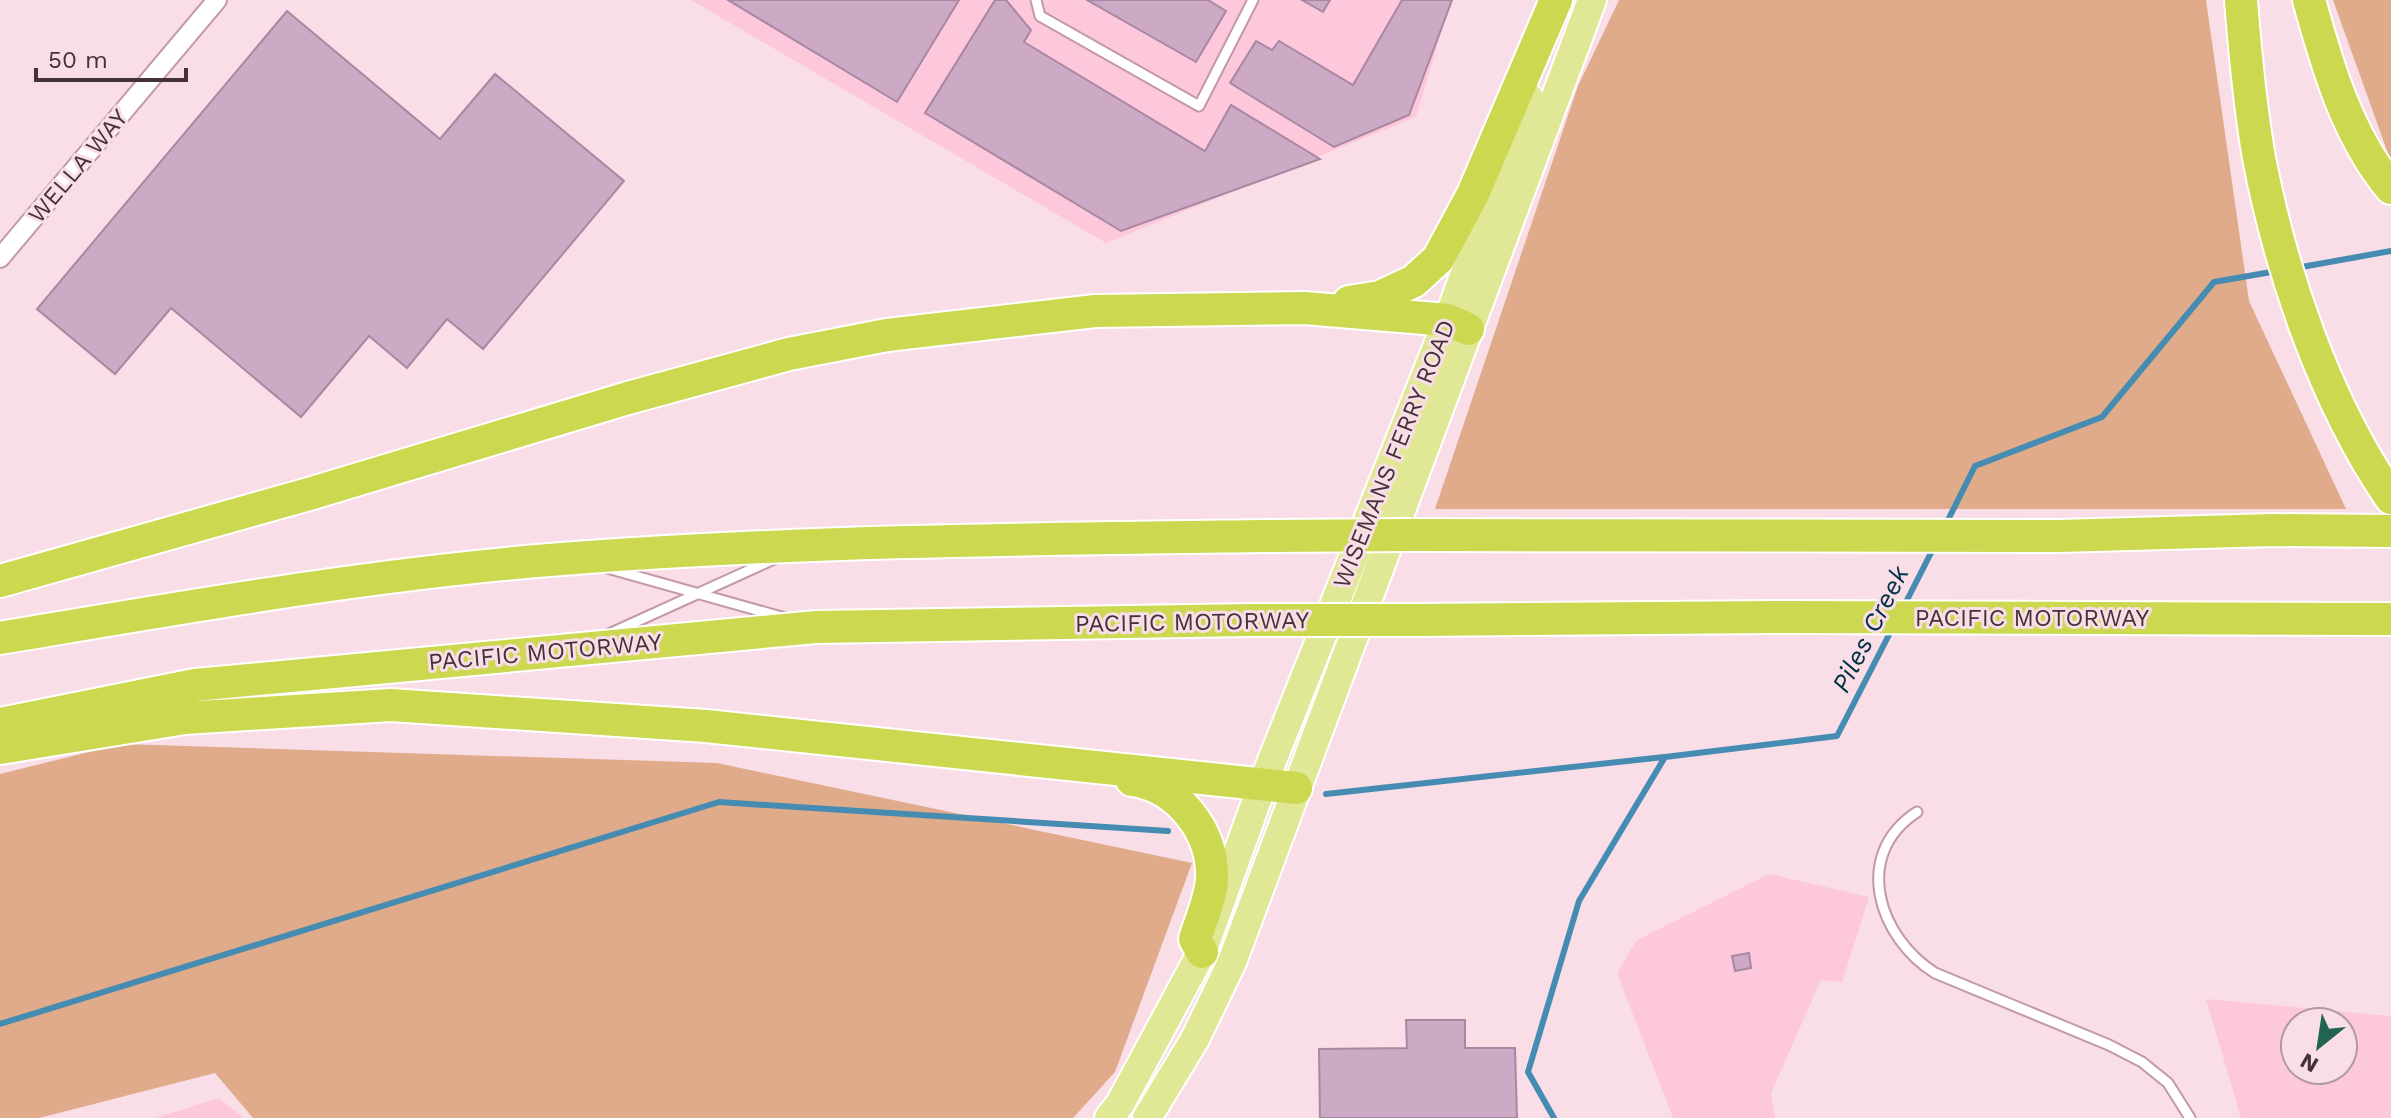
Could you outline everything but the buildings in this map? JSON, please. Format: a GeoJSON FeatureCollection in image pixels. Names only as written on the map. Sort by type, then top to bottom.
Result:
{"type":"FeatureCollection","features":[{"type":"Feature","properties":{"kind":"highway"},"geometry":{"type":"LineString","coordinates":[[1304,308],[1309,303],[1352,302],[1380,297],[1414,281],[1438,259],[1473,194],[1556,0]]}},
{"type":"Feature","properties":{"kind":"highway"},"geometry":{"type":"LineString","coordinates":[[2241,0],[2259,156],[2275,229],[2331,392],[2391,498]]}},
{"type":"Feature","properties":{"kind":"highway"},"geometry":{"type":"LineString","coordinates":[[2309,0],[2337,92],[2385,180]]}},
{"type":"Feature","properties":{"kind":"highway"},"geometry":{"type":"LineString","coordinates":[[0,581],[309,494],[628,398],[789,354],[887,335],[1095,311],[1304,308],[1458,324]]}},
{"type":"Feature","properties":{"kind":"highway"},"geometry":{"type":"LineString","coordinates":[[0,638],[321,586],[573,558],[808,544],[1264,536],[2059,536],[2273,530],[2391,531]]}},
{"type":"Feature","properties":{"kind":"highway","name":"PACIFIC MOTORWAY"},"geometry":{"type":"LineString","coordinates":[[0,724],[195,685],[816,627],[1252,620],[1776,617],[2388,619]]}},
{"type":"Feature","properties":{"kind":"highway"},"geometry":{"type":"LineString","coordinates":[[0,748],[185,718],[391,705],[706,726],[1296,788]]}},
{"type":"Feature","properties":{"kind":"highway"},"geometry":{"type":"LineString","coordinates":[[1068,764],[1072,773],[1149,783],[1170,794],[1189,813],[1202,833],[1212,866],[1212,882],[1195,939],[1202,952]]}},
{"type":"Feature","properties":{"kind":"main road","name":"WISEMANS FERRY ROAD"},"geometry":{"type":"LineString","coordinates":[[1147,1118],[1195,1039],[1232,962],[1458,324],[1565,0]]}},
{"type":"Feature","properties":{"kind":"main road","name":"WISEMANS FERRY ROAD"},"geometry":{"type":"LineString","coordinates":[[1109,1118],[1120,1104],[1202,952],[1263,783],[1592,0]]}},
{"type":"Feature","properties":{"kind":"street","name":"WELLA WAY"},"geometry":{"type":"LineString","coordinates":[[0,258],[217,0]]}},
{"type":"Feature","properties":{"kind":"lane"},"geometry":{"type":"LineString","coordinates":[[1036,0],[1040,16],[1199,106],[1253,0]]}},
{"type":"Feature","properties":{"kind":"lane"},"geometry":{"type":"LineString","coordinates":[[573,650],[808,544]]}},
{"type":"Feature","properties":{"kind":"lane"},"geometry":{"type":"LineString","coordinates":[[573,558],[816,627]]}},
{"type":"Feature","properties":{"kind":"lane"},"geometry":{"type":"LineString","coordinates":[[1917,812],[1893,835],[1879,869],[1880,899],[1899,943],[1918,962],[1935,973],[2109,1045],[2142,1062],[2168,1083],[2190,1118]]}},
{"type":"Feature","properties":{"kind":"shaded area"},"geometry":{"type":"Polygon","coordinates":[[[691,0],[1451,0],[1416,117],[1106,243],[691,0]]]}},
{"type":"Feature","properties":{"kind":"shaded area"},"geometry":{"type":"Polygon","coordinates":[[[1619,0],[2206,0],[2249,301],[2346,509],[1435,509],[1578,86],[1619,0]]]}},
{"type":"Feature","properties":{"kind":"shaded area"},"geometry":{"type":"Polygon","coordinates":[[[2333,0],[2391,0],[2391,161],[2390,159],[2333,0]]]}},
{"type":"Feature","properties":{"kind":"shaded area"},"geometry":{"type":"Polygon","coordinates":[[[121,744],[717,763],[1192,863],[1115,1072],[1073,1118],[253,1118],[215,1073],[39,1118],[0,1118],[0,774],[121,744]]]}},
{"type":"Feature","properties":{"kind":"shaded area"},"geometry":{"type":"Polygon","coordinates":[[[1769,874],[1869,897],[1842,982],[1821,980],[1771,1093],[1775,1118],[1673,1118],[1617,973],[1637,940],[1769,874]]]}},
{"type":"Feature","properties":{"kind":"shaded area"},"geometry":{"type":"Polygon","coordinates":[[[2206,999],[2282,1006],[2279,1006],[2279,1086],[2359,1086],[2359,1013],[2391,1016],[2391,1118],[2241,1118],[2206,999]]]}},
{"type":"Feature","properties":{"kind":"shaded area"},"geometry":{"type":"Polygon","coordinates":[[[219,1098],[244,1118],[155,1118],[219,1098]]]}},
{"type":"Feature","properties":{"kind":"waterway","name":"Piles Creek"},"geometry":{"type":"LineString","coordinates":[[2296,268],[2391,251]]}},
{"type":"Feature","properties":{"kind":"waterway","name":"Piles Creek"},"geometry":{"type":"LineString","coordinates":[[1946,524],[1975,466],[2102,417],[2214,282],[2277,271]]}},
{"type":"Feature","properties":{"kind":"waterway","name":"Piles Creek"},"geometry":{"type":"LineString","coordinates":[[1904,606],[1935,545]]}},
{"type":"Feature","properties":{"kind":"waterway","name":"Piles Creek"},"geometry":{"type":"LineString","coordinates":[[1554,1118],[1528,1072],[1579,901],[1665,757],[1837,736],[1893,627]]}},
{"type":"Feature","properties":{"kind":"waterway"},"geometry":{"type":"LineString","coordinates":[[1326,794],[1664,757]]}},
{"type":"Feature","properties":{"kind":"waterway"},"geometry":{"type":"LineString","coordinates":[[0,1024],[719,802],[1168,831]]}}]}
